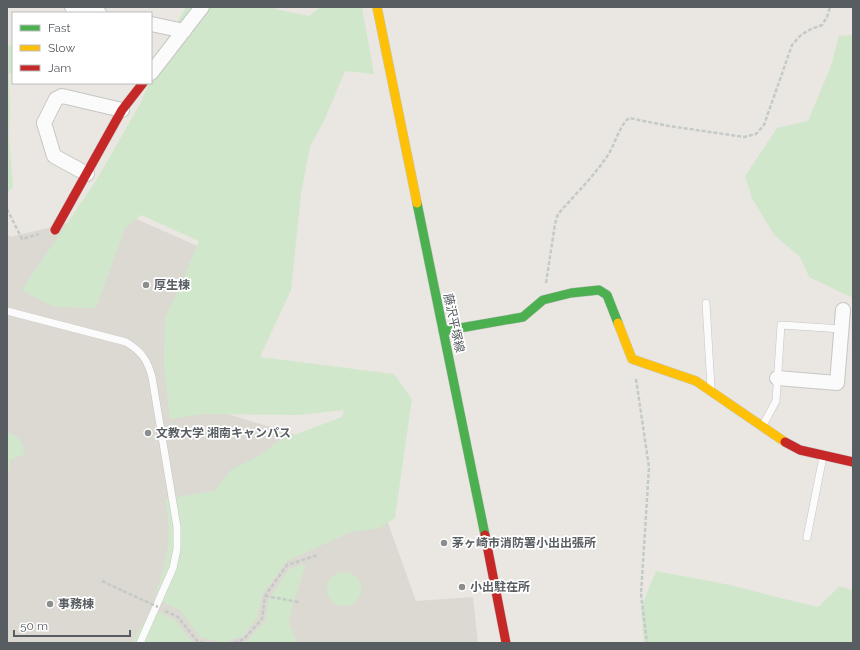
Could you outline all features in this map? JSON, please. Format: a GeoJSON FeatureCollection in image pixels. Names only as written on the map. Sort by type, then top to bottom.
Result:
{"type":"FeatureCollection","features":[{"type":"Feature","properties":{"kind":"street"},"geometry":{"type":"LineString","coordinates":[[72,7],[94,12]]}},
{"type":"Feature","properties":{"kind":"street"},"geometry":{"type":"LineString","coordinates":[[152,72],[202,7]]}},
{"type":"Feature","properties":{"kind":"street","name":"藤沢平塚線"},"geometry":{"type":"LineString","coordinates":[[377,7],[506,643]]}},
{"type":"Feature","properties":{"kind":"street"},"geometry":{"type":"LineString","coordinates":[[152,24],[184,31]]}},
{"type":"Feature","properties":{"kind":"street"},"geometry":{"type":"LineString","coordinates":[[55,230],[122,110],[142,84]]}},
{"type":"Feature","properties":{"kind":"street"},"geometry":{"type":"LineString","coordinates":[[87,174],[54,156],[44,123],[56,99],[62,96],[122,110]]}},
{"type":"Feature","properties":{"kind":"street"},"geometry":{"type":"LineString","coordinates":[[443,331],[523,317],[542,301],[571,293],[600,290],[607,295],[632,359],[696,381],[762,427],[800,450],[853,462]]}},
{"type":"Feature","properties":{"kind":"street"},"geometry":{"type":"LineString","coordinates":[[777,378],[837,383],[843,310]]}},
{"type":"Feature","properties":{"kind":"lane"},"geometry":{"type":"LineString","coordinates":[[706,303],[712,392]]}},
{"type":"Feature","properties":{"kind":"lane"},"geometry":{"type":"LineString","coordinates":[[7,311],[126,342],[139,350],[148,364],[152,377],[177,527],[177,549],[173,568],[140,643]]}},
{"type":"Feature","properties":{"kind":"lane"},"geometry":{"type":"LineString","coordinates":[[762,427],[776,401],[781,325],[842,329]]}},
{"type":"Feature","properties":{"kind":"lane"},"geometry":{"type":"LineString","coordinates":[[807,537],[824,455]]}},
{"type":"Feature","properties":{"kind":"path"},"geometry":{"type":"LineString","coordinates":[[542,301],[558,214],[607,157],[617,139],[623,123],[629,118],[669,126],[744,137],[756,134],[764,125],[792,45],[801,35],[811,29],[822,26],[830,7]]}},
{"type":"Feature","properties":{"kind":"path"},"geometry":{"type":"LineString","coordinates":[[7,209],[22,239],[55,230]]}},
{"type":"Feature","properties":{"kind":"path"},"geometry":{"type":"LineString","coordinates":[[632,359],[649,467],[641,594],[647,643]]}},
{"type":"Feature","properties":{"kind":"path"},"geometry":{"type":"LineString","coordinates":[[234,643],[244,639],[262,619],[265,596],[287,565],[318,555]]}},
{"type":"Feature","properties":{"kind":"path"},"geometry":{"type":"LineString","coordinates":[[102,581],[178,617],[197,641],[204,643]]}},
{"type":"Feature","properties":{"kind":"path"},"geometry":{"type":"LineString","coordinates":[[265,596],[299,602]]}},
{"type":"Feature","properties":{"kind":"shaded area","name":"文教大学 湘南キャンパス"},"geometry":{"type":"Polygon","coordinates":[[[118,211],[209,251],[215,410],[364,456],[416,601],[473,597],[478,643],[7,643],[7,233],[10,237],[118,211]]]}},
{"type":"Feature","properties":{"kind":"green space"},"geometry":{"type":"Polygon","coordinates":[[[186,7],[275,7],[275,9],[309,16],[320,7],[362,7],[374,74],[345,71],[324,121],[310,147],[301,194],[291,290],[260,357],[394,374],[412,399],[395,518],[379,528],[351,532],[287,561],[263,593],[257,618],[243,636],[222,643],[200,637],[180,610],[154,598],[167,549],[168,526],[165,499],[214,491],[232,469],[259,456],[278,441],[342,417],[344,410],[299,415],[204,414],[170,419],[164,366],[165,318],[199,241],[141,215],[125,228],[96,308],[54,307],[22,290],[97,179],[141,102],[148,84],[152,84],[152,75],[167,39],[186,7]]]}},
{"type":"Feature","properties":{"kind":"green space"},"geometry":{"type":"Polygon","coordinates":[[[853,35],[853,298],[809,277],[800,257],[774,235],[752,198],[745,176],[777,128],[808,121],[831,66],[839,36],[853,35]]]}},
{"type":"Feature","properties":{"kind":"green space"},"geometry":{"type":"Polygon","coordinates":[[[7,45],[12,46],[12,73],[9,73],[9,136],[13,187],[7,194],[7,45]]]}},
{"type":"Feature","properties":{"kind":"green space"},"geometry":{"type":"Polygon","coordinates":[[[7,432],[20,440],[23,446],[24,454],[10,460],[10,468],[7,474],[7,432]]]}},
{"type":"Feature","properties":{"kind":"green space"},"geometry":{"type":"Polygon","coordinates":[[[306,564],[293,603],[289,623],[297,643],[242,643],[247,641],[265,622],[269,600],[289,569],[306,564]]]}},
{"type":"Feature","properties":{"kind":"green space"},"geometry":{"type":"Polygon","coordinates":[[[656,571],[730,585],[818,607],[840,586],[853,591],[853,643],[644,643],[641,608],[656,571]]]}},
{"type":"Feature","properties":{"kind":"green space"},"geometry":{"type":"Polygon","coordinates":[[[347,572],[356,577],[360,582],[360,596],[356,601],[351,605],[341,606],[337,605],[328,596],[327,586],[328,582],[337,573],[347,572]]]}},
{"type":"Feature","properties":{"kind":"green space"},"geometry":{"type":"Polygon","coordinates":[[[152,609],[175,620],[193,643],[131,643],[152,609]]]}},
{"type":"Feature","properties":{"kind":"traffic: fast"},"geometry":{"type":"LineString","coordinates":[[417,203],[485,535]]}},
{"type":"Feature","properties":{"kind":"traffic: fast"},"geometry":{"type":"LineString","coordinates":[[443,331],[523,317],[543,300],[571,293],[599,290],[607,295],[618,323]]}},
{"type":"Feature","properties":{"kind":"traffic: slow"},"geometry":{"type":"LineString","coordinates":[[377,7],[417,203]]}},
{"type":"Feature","properties":{"kind":"traffic: slow"},"geometry":{"type":"LineString","coordinates":[[618,323],[632,359],[696,381],[785,442]]}},
{"type":"Feature","properties":{"kind":"traffic: jam"},"geometry":{"type":"LineString","coordinates":[[55,230],[122,110],[142,84]]}},
{"type":"Feature","properties":{"kind":"traffic: jam"},"geometry":{"type":"LineString","coordinates":[[785,442],[800,450],[853,462]]}},
{"type":"Feature","properties":{"kind":"traffic: jam"},"geometry":{"type":"LineString","coordinates":[[485,535],[506,643]]}},
{"type":"Feature","properties":{"kind":"place","name":"厚生棟"},"geometry":{"type":"Point","coordinates":[146,285]}},
{"type":"Feature","properties":{"kind":"place","name":"文教大学 湘南キャンパス"},"geometry":{"type":"Point","coordinates":[148,433]}},
{"type":"Feature","properties":{"kind":"place","name":"茅ヶ崎市消防署小出出張所"},"geometry":{"type":"Point","coordinates":[444,543]}},
{"type":"Feature","properties":{"kind":"place","name":"小出駐在所"},"geometry":{"type":"Point","coordinates":[462,587]}},
{"type":"Feature","properties":{"kind":"place","name":"事務棟"},"geometry":{"type":"Point","coordinates":[50,604]}}]}
